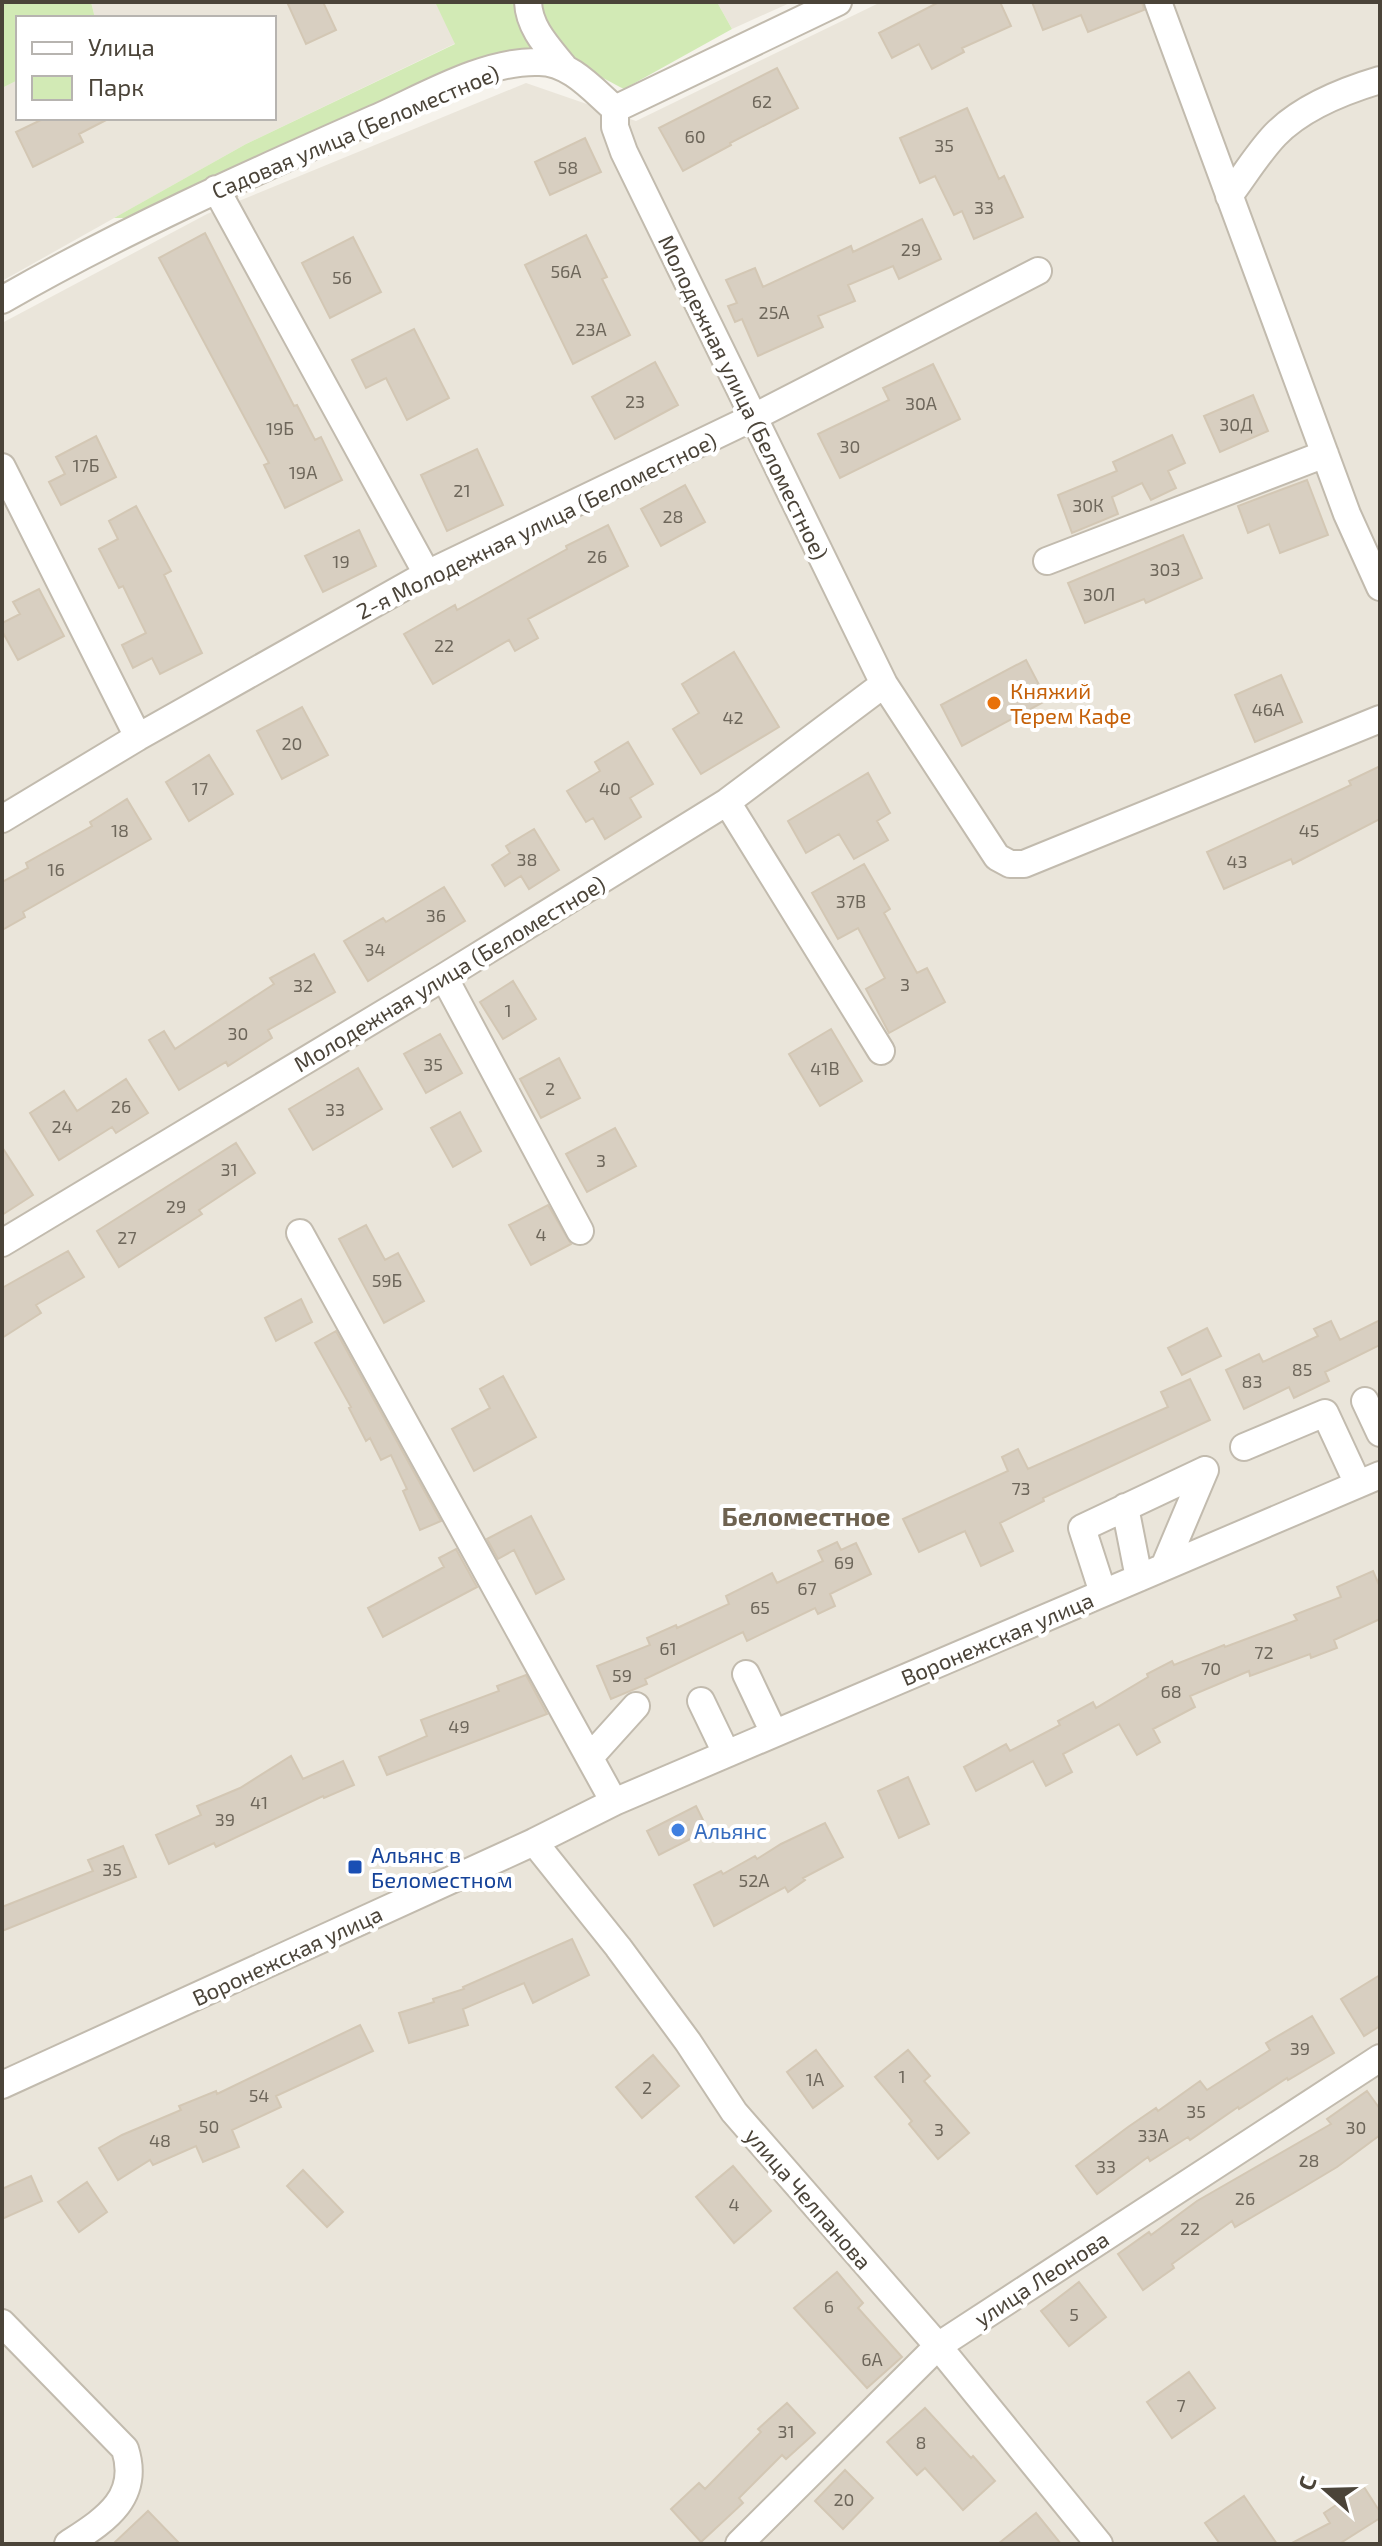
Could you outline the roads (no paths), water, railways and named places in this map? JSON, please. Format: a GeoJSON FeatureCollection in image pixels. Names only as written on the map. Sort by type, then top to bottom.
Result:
{"type":"FeatureCollection","features":[{"type":"Feature","properties":{"kind":"street"},"geometry":{"type":"LineString","coordinates":[[528,2],[528,12],[539,36],[564,67],[615,109],[838,2]]}},
{"type":"Feature","properties":{"kind":"street"},"geometry":{"type":"LineString","coordinates":[[1158,2],[1347,514],[1380,587]]}},
{"type":"Feature","properties":{"kind":"street","name":"Садовая улица (Беломестное)"},"geometry":{"type":"LineString","coordinates":[[2,300],[63,265],[216,189],[489,70],[540,61],[564,67]]}},
{"type":"Feature","properties":{"kind":"street"},"geometry":{"type":"LineString","coordinates":[[1229,196],[1275,136],[1305,112],[1380,80]]}},
{"type":"Feature","properties":{"kind":"street","name":"Молодежная улица (Беломестное)"},"geometry":{"type":"LineString","coordinates":[[615,109],[615,127],[624,152],[884,684],[997,857],[1017,865],[1024,864],[1380,719]]}},
{"type":"Feature","properties":{"kind":"street"},"geometry":{"type":"LineString","coordinates":[[216,189],[427,574]]}},
{"type":"Feature","properties":{"kind":"street","name":"2-я Молодежная улица (Беломестное)"},"geometry":{"type":"LineString","coordinates":[[2,819],[138,737],[427,574],[754,417],[1038,271]]}},
{"type":"Feature","properties":{"kind":"street"},"geometry":{"type":"LineString","coordinates":[[1047,561],[1325,454]]}},
{"type":"Feature","properties":{"kind":"street"},"geometry":{"type":"LineString","coordinates":[[2,467],[138,737]]}},
{"type":"Feature","properties":{"kind":"street","name":"Молодежная улица (Беломестное)"},"geometry":{"type":"LineString","coordinates":[[2,1243],[444,977],[727,802],[884,684]]}},
{"type":"Feature","properties":{"kind":"street"},"geometry":{"type":"LineString","coordinates":[[727,802],[881,1051]]}},
{"type":"Feature","properties":{"kind":"street"},"geometry":{"type":"LineString","coordinates":[[444,977],[580,1231]]}},
{"type":"Feature","properties":{"kind":"street"},"geometry":{"type":"LineString","coordinates":[[300,1233],[614,1802]]}},
{"type":"Feature","properties":{"kind":"street"},"geometry":{"type":"LineString","coordinates":[[1365,1401],[1380,1433]]}},
{"type":"Feature","properties":{"kind":"street"},"geometry":{"type":"LineString","coordinates":[[1244,1447],[1325,1413],[1369,1480]]}},
{"type":"Feature","properties":{"kind":"street"},"geometry":{"type":"LineString","coordinates":[[1103,1593],[1082,1528],[1205,1470],[1164,1567]]}},
{"type":"Feature","properties":{"kind":"street","name":"Воронежская улица"},"geometry":{"type":"LineString","coordinates":[[2,2085],[534,1842],[614,1802],[1369,1480]]}},
{"type":"Feature","properties":{"kind":"street"},"geometry":{"type":"LineString","coordinates":[[1125,1507],[1139,1578]]}},
{"type":"Feature","properties":{"kind":"street"},"geometry":{"type":"LineString","coordinates":[[746,1674],[774,1733]]}},
{"type":"Feature","properties":{"kind":"street"},"geometry":{"type":"LineString","coordinates":[[701,1701],[726,1753]]}},
{"type":"Feature","properties":{"kind":"street"},"geometry":{"type":"LineString","coordinates":[[590,1757],[636,1706]]}},
{"type":"Feature","properties":{"kind":"street","name":"улица Челпанова"},"geometry":{"type":"LineString","coordinates":[[534,1842],[627,1959],[688,2042],[734,2112],[938,2346],[1099,2544]]}},
{"type":"Feature","properties":{"kind":"street","name":"улица Леонова"},"geometry":{"type":"LineString","coordinates":[[739,2544],[938,2346],[1380,2058]]}},
{"type":"Feature","properties":{"kind":"street"},"geometry":{"type":"LineString","coordinates":[[2,2323],[125,2449],[129,2461],[124,2492],[114,2508],[103,2522],[68,2544]]}},
{"type":"Feature","properties":{"kind":"place","name":"Княжий Терем Кафе"},"geometry":{"type":"Point","coordinates":[994,703]}},
{"type":"Feature","properties":{"kind":"place","name":"Альянс"},"geometry":{"type":"Point","coordinates":[678,1830]}},
{"type":"Feature","properties":{"kind":"place","name":"Альянс в Беломестном"},"geometry":{"type":"Point","coordinates":[355,1867]}},
{"type":"Feature","properties":{"kind":"district","name":"Беломестное"},"geometry":{"type":"Point","coordinates":[806,1515]}}]}
